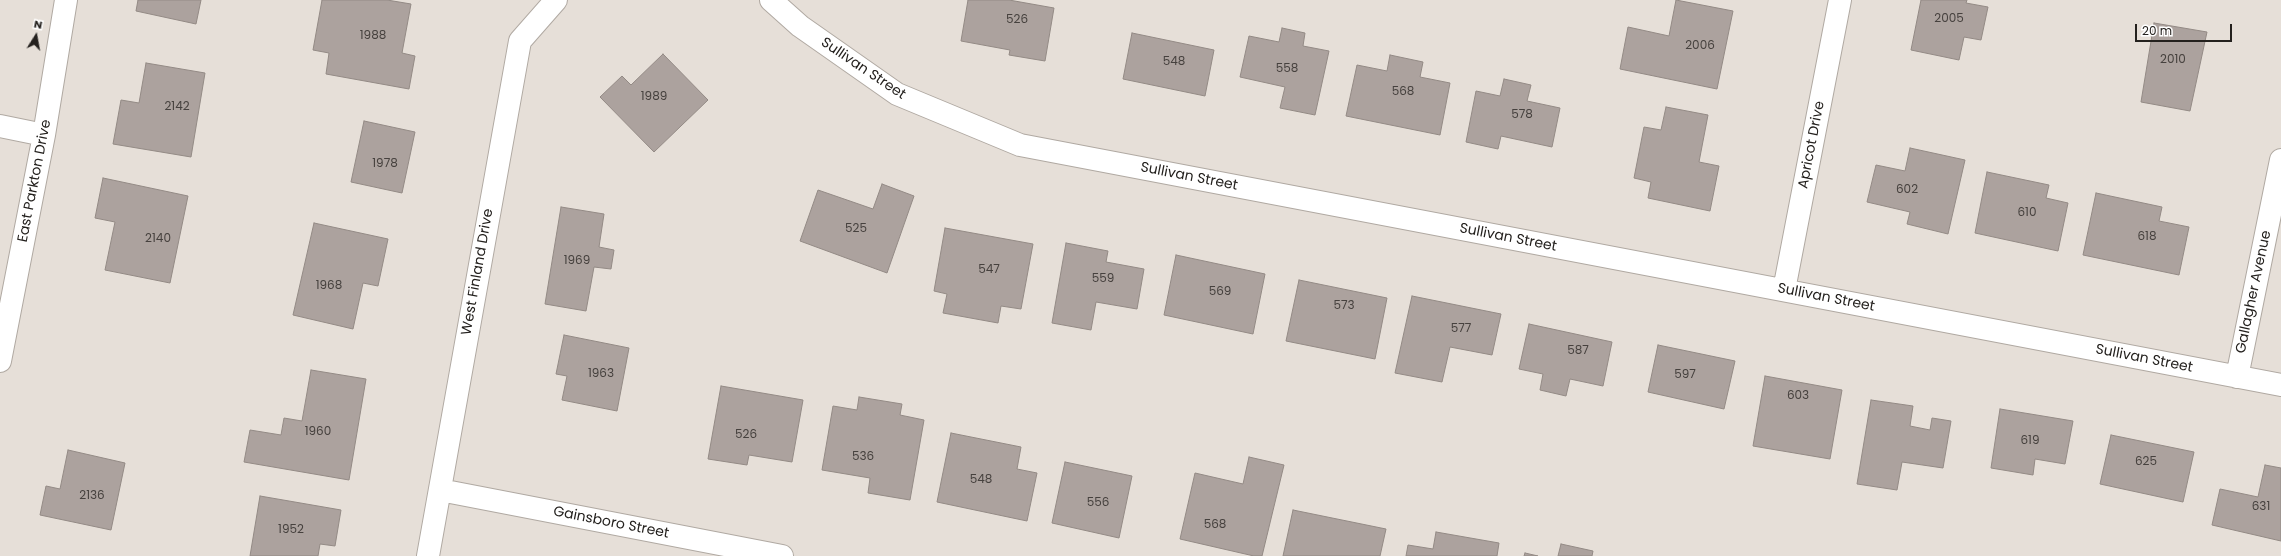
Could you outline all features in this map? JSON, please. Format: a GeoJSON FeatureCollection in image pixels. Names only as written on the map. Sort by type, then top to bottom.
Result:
{"type":"FeatureCollection","features":[{"type":"Feature","properties":{"kind":"street","name":"East Parkton Drive"},"geometry":{"type":"LineString","coordinates":[[0,361],[44,135],[66,0]]}},
{"type":"Feature","properties":{"kind":"street","name":"West Finland Drive"},"geometry":{"type":"LineString","coordinates":[[428,556],[520,41],[556,0]]}},
{"type":"Feature","properties":{"kind":"street","name":"Sullivan Street"},"geometry":{"type":"LineString","coordinates":[[771,0],[800,26],[897,94],[1020,145],[2281,385]]}},
{"type":"Feature","properties":{"kind":"street","name":"Apricot Drive"},"geometry":{"type":"LineString","coordinates":[[1784,290],[1840,0]]}},
{"type":"Feature","properties":{"kind":"street"},"geometry":{"type":"LineString","coordinates":[[0,126],[44,135]]}},
{"type":"Feature","properties":{"kind":"street","name":"Gallagher Avenue"},"geometry":{"type":"LineString","coordinates":[[2237,377],[2281,160]]}},
{"type":"Feature","properties":{"kind":"street","name":"Gainsboro Street"},"geometry":{"type":"LineString","coordinates":[[440,490],[782,556]]}},
{"type":"Feature","properties":{"kind":"building"},"geometry":{"type":"Polygon","coordinates":[[[138,0],[201,0],[196,24],[136,11],[138,0]]]}},
{"type":"Feature","properties":{"kind":"building"},"geometry":{"type":"Polygon","coordinates":[[[322,0],[387,0],[411,4],[402,53],[415,56],[409,89],[326,74],[329,53],[313,50],[322,0]]]}},
{"type":"Feature","properties":{"kind":"building"},"geometry":{"type":"Polygon","coordinates":[[[968,0],[1009,0],[1054,8],[1045,61],[1009,55],[1010,50],[961,41],[968,0]]]}},
{"type":"Feature","properties":{"kind":"building"},"geometry":{"type":"Polygon","coordinates":[[[1676,0],[1733,11],[1717,89],[1620,69],[1628,27],[1669,36],[1676,0]]]}},
{"type":"Feature","properties":{"kind":"building"},"geometry":{"type":"Polygon","coordinates":[[[1921,0],[1967,0],[1966,3],[1988,7],[1981,40],[1964,37],[1959,60],[1911,50],[1921,0]]]}},
{"type":"Feature","properties":{"kind":"building"},"geometry":{"type":"Polygon","coordinates":[[[2154,23],[2207,32],[2190,111],[2141,102],[2154,23]]]}},
{"type":"Feature","properties":{"kind":"building"},"geometry":{"type":"Polygon","coordinates":[[[1282,28],[1305,33],[1303,46],[1329,51],[1315,115],[1280,108],[1285,87],[1240,77],[1249,36],[1279,42],[1282,28]]]}},
{"type":"Feature","properties":{"kind":"building"},"geometry":{"type":"Polygon","coordinates":[[[1132,33],[1214,50],[1205,96],[1123,79],[1132,33]]]}},
{"type":"Feature","properties":{"kind":"building"},"geometry":{"type":"Polygon","coordinates":[[[663,54],[708,100],[654,152],[600,97],[622,76],[631,85],[663,54]]]}},
{"type":"Feature","properties":{"kind":"building"},"geometry":{"type":"Polygon","coordinates":[[[1390,55],[1423,62],[1420,77],[1450,83],[1440,135],[1346,116],[1357,65],[1387,71],[1390,55]]]}},
{"type":"Feature","properties":{"kind":"building"},"geometry":{"type":"Polygon","coordinates":[[[146,63],[205,73],[191,157],[113,144],[121,100],[139,103],[146,63]]]}},
{"type":"Feature","properties":{"kind":"building"},"geometry":{"type":"Polygon","coordinates":[[[1504,79],[1531,85],[1527,101],[1560,108],[1552,147],[1501,136],[1498,149],[1466,142],[1476,91],[1500,96],[1504,79]]]}},
{"type":"Feature","properties":{"kind":"building"},"geometry":{"type":"Polygon","coordinates":[[[1666,107],[1708,115],[1699,162],[1719,166],[1710,211],[1648,198],[1651,182],[1634,178],[1644,127],[1661,130],[1666,107]]]}},
{"type":"Feature","properties":{"kind":"building"},"geometry":{"type":"Polygon","coordinates":[[[364,121],[415,132],[402,193],[351,182],[364,121]]]}},
{"type":"Feature","properties":{"kind":"building"},"geometry":{"type":"Polygon","coordinates":[[[1910,148],[1965,160],[1948,234],[1907,224],[1910,212],[1867,202],[1876,165],[1905,171],[1910,148]]]}},
{"type":"Feature","properties":{"kind":"building"},"geometry":{"type":"Polygon","coordinates":[[[1987,172],[2049,185],[2046,198],[2068,203],[2058,251],[1975,233],[1987,172]]]}},
{"type":"Feature","properties":{"kind":"building"},"geometry":{"type":"Polygon","coordinates":[[[103,178],[188,196],[170,283],[105,270],[115,222],[95,218],[103,178]]]}},
{"type":"Feature","properties":{"kind":"building"},"geometry":{"type":"Polygon","coordinates":[[[882,184],[914,196],[887,273],[800,241],[818,190],[873,209],[882,184]]]}},
{"type":"Feature","properties":{"kind":"building"},"geometry":{"type":"Polygon","coordinates":[[[2096,193],[2162,207],[2159,221],[2189,227],[2179,275],[2083,255],[2096,193]]]}},
{"type":"Feature","properties":{"kind":"building"},"geometry":{"type":"Polygon","coordinates":[[[561,207],[604,214],[599,247],[614,250],[611,269],[594,267],[586,311],[545,304],[561,207]]]}},
{"type":"Feature","properties":{"kind":"building"},"geometry":{"type":"Polygon","coordinates":[[[314,223],[388,239],[378,286],[363,283],[353,329],[293,315],[314,223]]]}},
{"type":"Feature","properties":{"kind":"building"},"geometry":{"type":"Polygon","coordinates":[[[945,228],[1033,244],[1021,309],[1001,306],[998,323],[943,313],[947,294],[934,291],[945,228]]]}},
{"type":"Feature","properties":{"kind":"building"},"geometry":{"type":"Polygon","coordinates":[[[1066,243],[1108,251],[1106,262],[1144,269],[1137,309],[1096,302],[1091,330],[1052,323],[1066,243]]]}},
{"type":"Feature","properties":{"kind":"building"},"geometry":{"type":"Polygon","coordinates":[[[1176,255],[1265,274],[1253,334],[1164,315],[1176,255]]]}},
{"type":"Feature","properties":{"kind":"building"},"geometry":{"type":"Polygon","coordinates":[[[1299,280],[1387,298],[1375,359],[1286,341],[1299,280]]]}},
{"type":"Feature","properties":{"kind":"building"},"geometry":{"type":"Polygon","coordinates":[[[1412,296],[1501,314],[1492,355],[1450,347],[1442,382],[1395,373],[1412,296]]]}},
{"type":"Feature","properties":{"kind":"building"},"geometry":{"type":"Polygon","coordinates":[[[1529,324],[1612,342],[1603,386],[1570,379],[1566,396],[1540,390],[1543,374],[1519,369],[1529,324]]]}},
{"type":"Feature","properties":{"kind":"building"},"geometry":{"type":"Polygon","coordinates":[[[564,335],[629,348],[617,411],[562,400],[567,376],[556,374],[564,335]]]}},
{"type":"Feature","properties":{"kind":"building"},"geometry":{"type":"Polygon","coordinates":[[[1658,345],[1735,361],[1724,409],[1648,392],[1658,345]]]}},
{"type":"Feature","properties":{"kind":"building"},"geometry":{"type":"Polygon","coordinates":[[[311,370],[366,379],[349,480],[244,462],[250,430],[281,435],[284,418],[302,421],[311,370]]]}},
{"type":"Feature","properties":{"kind":"building"},"geometry":{"type":"Polygon","coordinates":[[[1765,376],[1842,390],[1830,459],[1753,446],[1765,376]]]}},
{"type":"Feature","properties":{"kind":"building"},"geometry":{"type":"Polygon","coordinates":[[[721,386],[803,400],[792,462],[749,455],[747,465],[708,459],[721,386]]]}},
{"type":"Feature","properties":{"kind":"building"},"geometry":{"type":"Polygon","coordinates":[[[859,397],[902,404],[900,415],[924,420],[910,500],[868,493],[870,478],[822,470],[833,406],[857,410],[859,397]]]}},
{"type":"Feature","properties":{"kind":"building"},"geometry":{"type":"Polygon","coordinates":[[[1871,400],[1913,406],[1910,426],[1930,430],[1932,418],[1951,421],[1943,468],[1902,462],[1897,490],[1857,484],[1871,400]]]}},
{"type":"Feature","properties":{"kind":"building"},"geometry":{"type":"Polygon","coordinates":[[[2000,409],[2073,421],[2065,464],[2035,459],[2033,475],[1991,468],[2000,409]]]}},
{"type":"Feature","properties":{"kind":"building"},"geometry":{"type":"Polygon","coordinates":[[[951,433],[1021,447],[1017,469],[1037,473],[1027,521],[937,502],[951,433]]]}},
{"type":"Feature","properties":{"kind":"building"},"geometry":{"type":"Polygon","coordinates":[[[2111,435],[2194,452],[2183,502],[2100,484],[2111,435]]]}},
{"type":"Feature","properties":{"kind":"building"},"geometry":{"type":"Polygon","coordinates":[[[68,450],[125,463],[111,530],[40,515],[46,486],[60,489],[68,450]]]}},
{"type":"Feature","properties":{"kind":"building"},"geometry":{"type":"Polygon","coordinates":[[[1249,457],[1284,465],[1262,556],[1254,556],[1180,539],[1195,473],[1243,484],[1249,457]]]}},
{"type":"Feature","properties":{"kind":"building"},"geometry":{"type":"Polygon","coordinates":[[[1065,462],[1132,476],[1119,538],[1052,523],[1065,462]]]}},
{"type":"Feature","properties":{"kind":"building"},"geometry":{"type":"Polygon","coordinates":[[[2265,465],[2281,468],[2281,541],[2212,525],[2220,489],[2258,497],[2265,465]]]}},
{"type":"Feature","properties":{"kind":"building"},"geometry":{"type":"Polygon","coordinates":[[[260,496],[341,510],[335,546],[320,544],[318,556],[250,556],[260,496]]]}},
{"type":"Feature","properties":{"kind":"building"},"geometry":{"type":"Polygon","coordinates":[[[1293,510],[1386,529],[1380,556],[1283,556],[1293,510]]]}},
{"type":"Feature","properties":{"kind":"building"},"geometry":{"type":"Polygon","coordinates":[[[1436,532],[1499,543],[1497,556],[1406,556],[1408,545],[1433,549],[1436,532]]]}},
{"type":"Feature","properties":{"kind":"building"},"geometry":{"type":"Polygon","coordinates":[[[1561,544],[1593,551],[1592,556],[1558,556],[1561,544]]]}},
{"type":"Feature","properties":{"kind":"building"},"geometry":{"type":"Polygon","coordinates":[[[1525,553],[1538,556],[1524,556],[1525,553]]]}}]}
